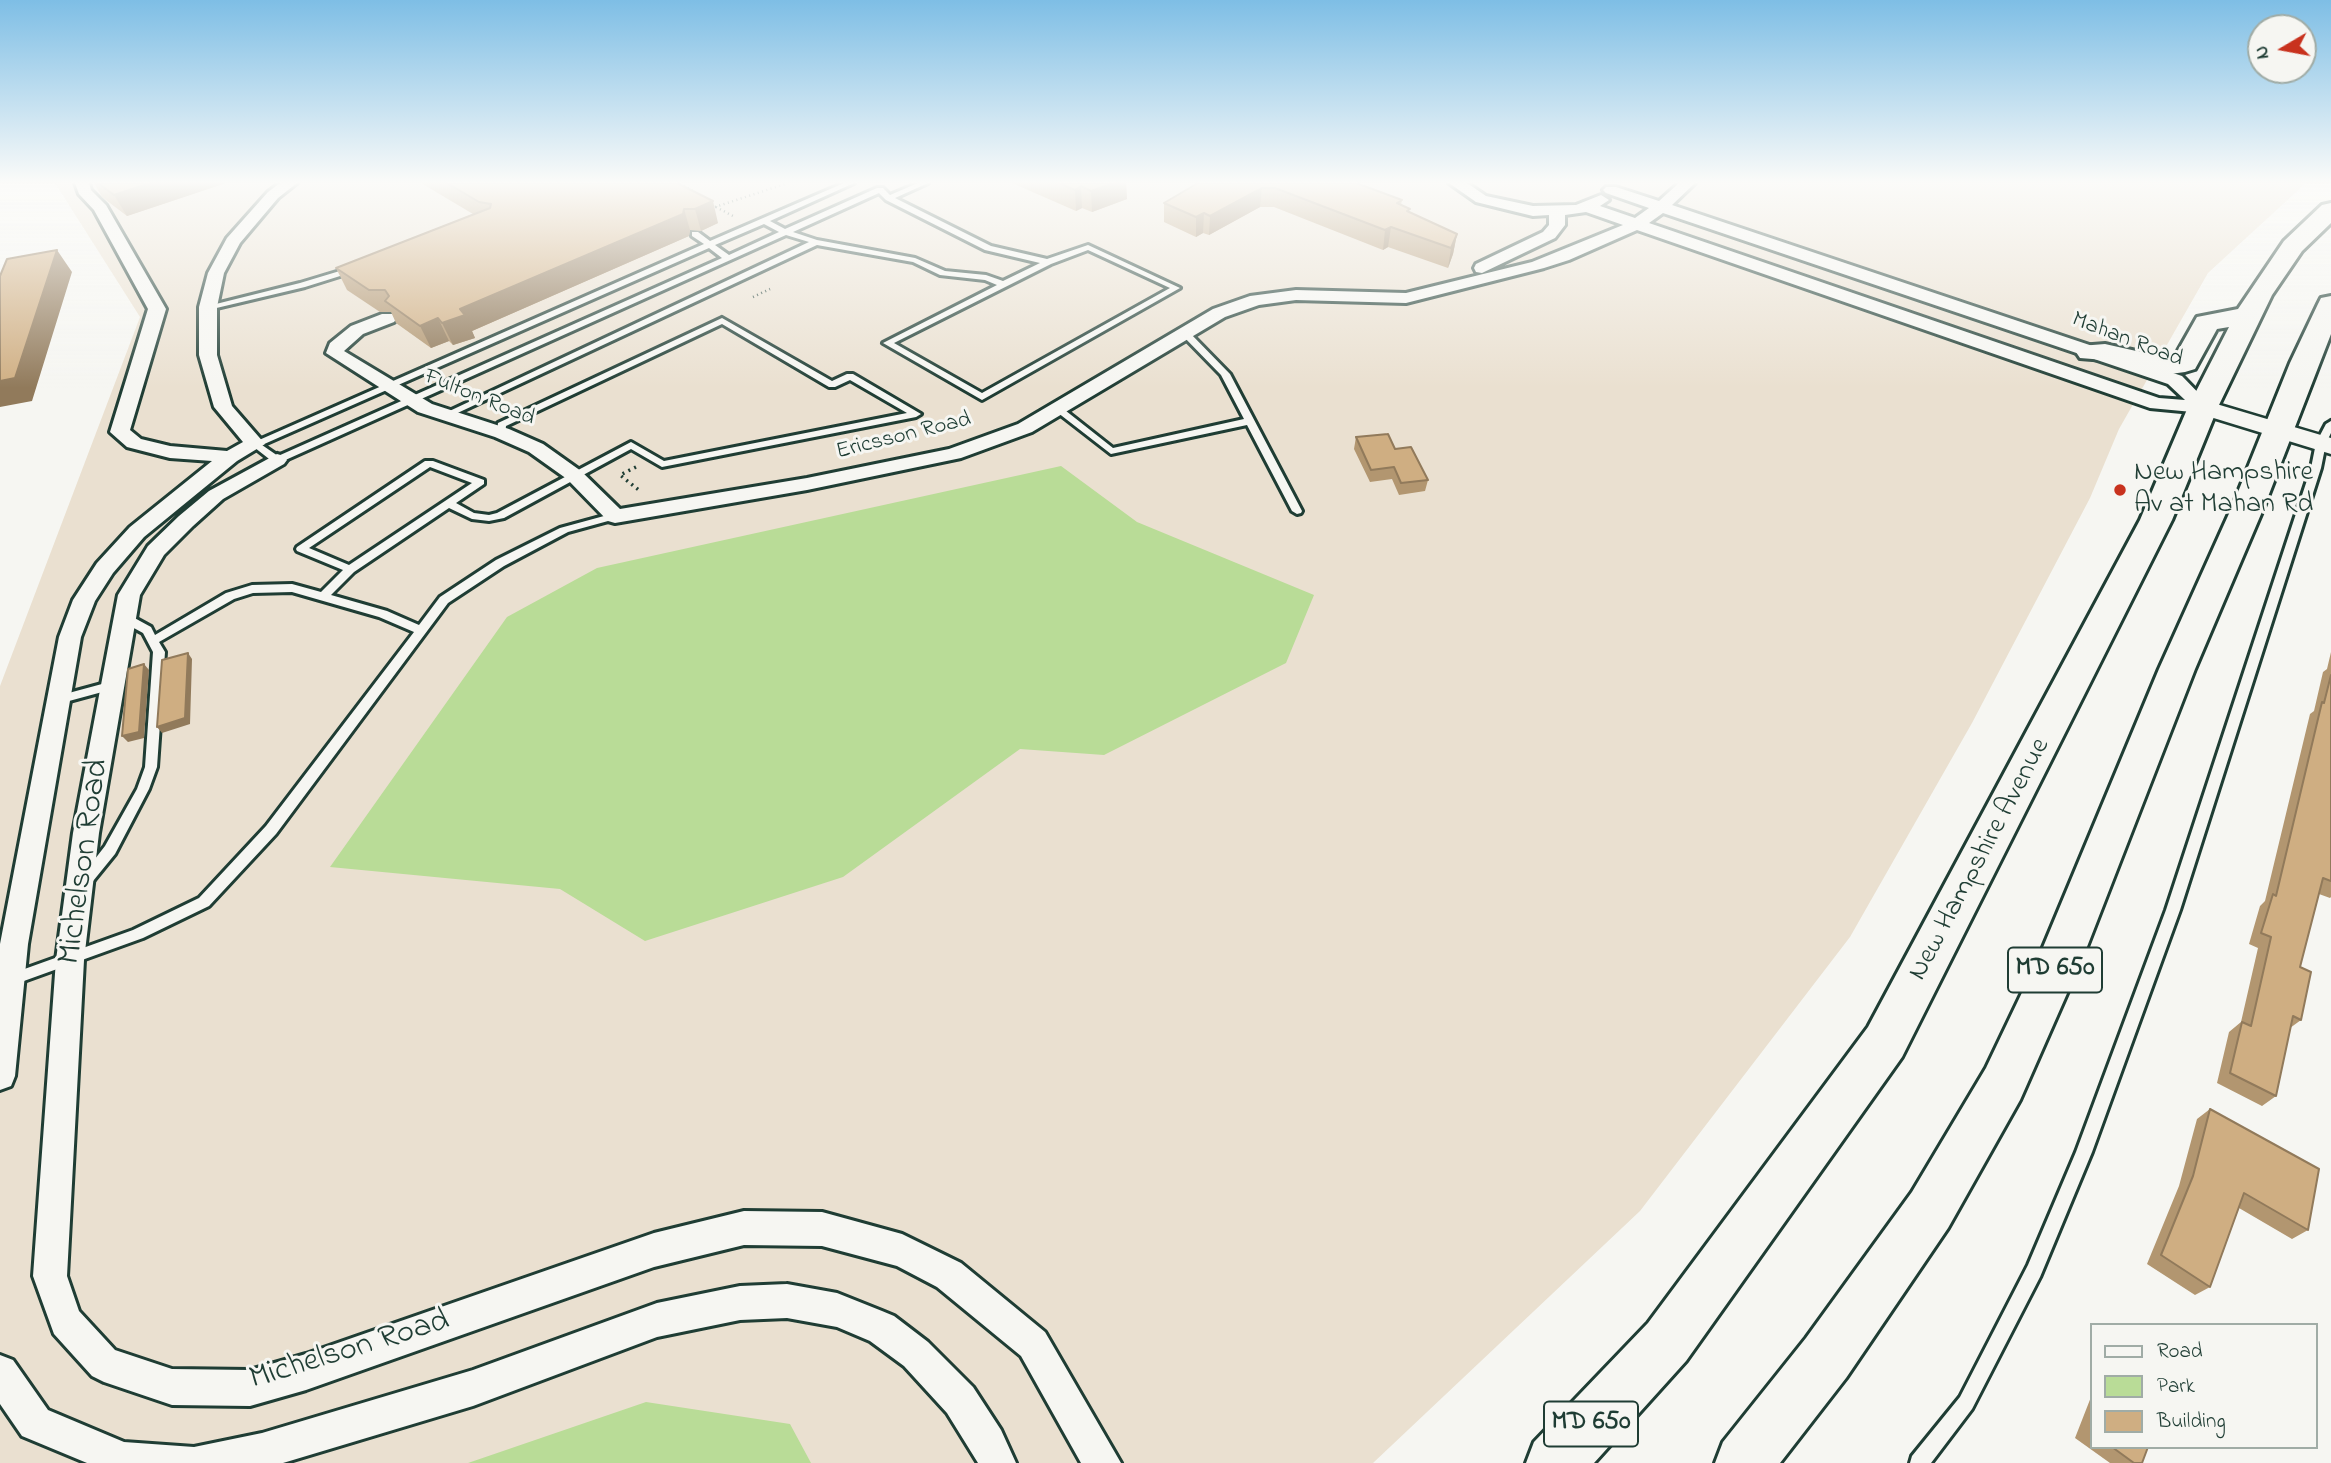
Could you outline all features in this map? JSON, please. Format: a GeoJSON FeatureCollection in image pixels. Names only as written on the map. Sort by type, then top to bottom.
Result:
{"type":"FeatureCollection","features":[{"type":"Feature","properties":{"kind":"main road","name":"New Hampshire Avenue"},"geometry":{"type":"LineString","coordinates":[[1555,1463],[1667,1342],[1885,1042],[2144,544],[2203,407],[2248,316],[2289,251]]}},
{"type":"Feature","properties":{"kind":"main road","name":"MD 650"},"geometry":{"type":"LineString","coordinates":[[1750,1460],[1930,1210],[2003,1084],[2061,957],[2177,669],[2331,304]]}},
{"type":"Feature","properties":{"kind":"main road"},"geometry":{"type":"LineString","coordinates":[[2083,349],[2163,366],[2185,363],[2207,323],[2248,316]]}},
{"type":"Feature","properties":{"kind":"street"},"geometry":{"type":"LineString","coordinates":[[125,251],[157,309],[120,432],[134,443],[170,452],[230,457]]}},
{"type":"Feature","properties":{"kind":"street"},"geometry":{"type":"LineString","coordinates":[[228,251],[216,273],[208,307],[208,355],[223,407],[266,452]]}},
{"type":"Feature","properties":{"kind":"street"},"geometry":{"type":"LineString","coordinates":[[1438,292],[1517,251]]}},
{"type":"Feature","properties":{"kind":"street"},"geometry":{"type":"LineString","coordinates":[[1438,292],[1555,260],[1575,251]]}},
{"type":"Feature","properties":{"kind":"street","name":"Mahan Road"},"geometry":{"type":"LineString","coordinates":[[1716,251],[2157,404],[2203,407]]}},
{"type":"Feature","properties":{"kind":"street","name":"Mahan Road"},"geometry":{"type":"LineString","coordinates":[[1793,251],[2175,380],[2203,407]]}},
{"type":"Feature","properties":{"kind":"street","name":"Ericsson Road"},"geometry":{"type":"LineString","coordinates":[[615,516],[807,484],[954,454],[1025,428],[1219,313],[1255,300],[1296,295],[1406,298],[1438,292]]}},
{"type":"Feature","properties":{"kind":"street","name":"Fulton Road"},"geometry":{"type":"LineString","coordinates":[[388,318],[357,330],[336,347],[335,353],[411,400],[446,415],[502,433],[536,449],[574,475],[615,516]]}},
{"type":"Feature","properties":{"kind":"street"},"geometry":{"type":"LineString","coordinates":[[2059,370],[2083,349]]}},
{"type":"Feature","properties":{"kind":"street"},"geometry":{"type":"LineString","coordinates":[[2203,407],[2279,429],[2328,438]]}},
{"type":"Feature","properties":{"kind":"street","name":"Michelson Road"},"geometry":{"type":"LineString","coordinates":[[0,1076],[14,944],[70,637],[84,600],[105,568],[137,531],[230,457],[266,452]]}},
{"type":"Feature","properties":{"kind":"street","name":"Michelson Road"},"geometry":{"type":"LineString","coordinates":[[266,452],[156,551],[129,595],[70,960],[50,1276],[66,1322],[103,1364],[172,1387],[250,1388],[306,1372],[654,1250],[744,1227],[822,1228],[902,1251],[949,1275],[1033,1344],[1102,1463]]}},
{"type":"Feature","properties":{"kind":"street"},"geometry":{"type":"LineString","coordinates":[[199,1463],[262,1451],[473,1388],[657,1320],[740,1303],[788,1301],[849,1314],[882,1328],[916,1353],[960,1400],[988,1443],[997,1463]]}},
{"type":"Feature","properties":{"kind":"street"},"geometry":{"type":"LineString","coordinates":[[0,1373],[35,1423],[124,1460],[189,1463]]}},
{"type":"Feature","properties":{"kind":"lane"},"geometry":{"type":"LineString","coordinates":[[266,452],[388,387],[697,251]]}},
{"type":"Feature","properties":{"kind":"lane"},"geometry":{"type":"LineString","coordinates":[[717,251],[728,258]]}},
{"type":"Feature","properties":{"kind":"lane"},"geometry":{"type":"LineString","coordinates":[[266,452],[411,400],[742,251]]}},
{"type":"Feature","properties":{"kind":"lane"},"geometry":{"type":"LineString","coordinates":[[446,415],[796,251]]}},
{"type":"Feature","properties":{"kind":"lane"},"geometry":{"type":"LineString","coordinates":[[867,251],[915,260],[943,273],[986,278],[1003,284]]}},
{"type":"Feature","properties":{"kind":"lane"},"geometry":{"type":"LineString","coordinates":[[1002,251],[1048,262]]}},
{"type":"Feature","properties":{"kind":"lane"},"geometry":{"type":"LineString","coordinates":[[1077,251],[1048,262],[887,343],[982,397],[1176,288],[1097,251]]}},
{"type":"Feature","properties":{"kind":"lane"},"geometry":{"type":"LineString","coordinates":[[208,307],[302,285],[366,265]]}},
{"type":"Feature","properties":{"kind":"lane"},"geometry":{"type":"LineString","coordinates":[[543,319],[562,332]]}},
{"type":"Feature","properties":{"kind":"lane"},"geometry":{"type":"LineString","coordinates":[[448,503],[472,516],[500,516],[631,445],[662,464],[916,414],[850,376],[832,386],[722,321],[501,425],[502,433]]}},
{"type":"Feature","properties":{"kind":"lane"},"geometry":{"type":"LineString","coordinates":[[1185,333],[1225,374],[1297,511]]}},
{"type":"Feature","properties":{"kind":"lane"},"geometry":{"type":"LineString","coordinates":[[1058,409],[1111,451],[1250,421]]}},
{"type":"Feature","properties":{"kind":"lane"},"geometry":{"type":"LineString","coordinates":[[1919,1463],[1966,1403],[2034,1271],[2084,1152],[2173,910],[2328,438]]}},
{"type":"Feature","properties":{"kind":"lane"},"geometry":{"type":"LineString","coordinates":[[323,597],[350,569],[480,482],[429,463],[301,549],[350,569]]}},
{"type":"Feature","properties":{"kind":"lane"},"geometry":{"type":"LineString","coordinates":[[10,980],[138,934],[204,902],[271,830],[444,600],[500,563],[564,530],[615,516]]}},
{"type":"Feature","properties":{"kind":"lane"},"geometry":{"type":"LineString","coordinates":[[153,641],[221,600],[252,589],[292,588],[383,614],[420,630]]}},
{"type":"Feature","properties":{"kind":"lane"},"geometry":{"type":"LineString","coordinates":[[80,887],[110,850],[144,789],[150,767],[159,652],[147,630],[125,618]]}},
{"type":"Feature","properties":{"kind":"lane"},"geometry":{"type":"LineString","coordinates":[[58,701],[113,685]]}},
{"type":"Feature","properties":{"kind":"path"},"geometry":{"type":"LineString","coordinates":[[753,297],[770,289]]}},
{"type":"Feature","properties":{"kind":"path"},"geometry":{"type":"LineString","coordinates":[[638,466],[620,475],[644,493]]}},
{"type":"Feature","properties":{"kind":"shaded area"},"geometry":{"type":"Polygon","coordinates":[[[98,251],[2232,251],[2208,273],[2119,429],[2090,498],[1972,723],[1850,937],[1640,1211],[1373,1463],[0,1463],[0,686],[140,317],[98,251]]]}},
{"type":"Feature","properties":{"kind":"green space"},"geometry":{"type":"Polygon","coordinates":[[[1061,466],[1137,522],[1314,595],[1286,663],[1104,755],[1020,749],[843,877],[645,941],[560,889],[330,867],[507,617],[597,568],[1061,466]]]}},
{"type":"Feature","properties":{"kind":"green space"},"geometry":{"type":"Polygon","coordinates":[[[646,1402],[790,1424],[811,1463],[468,1463],[646,1402]]]}},
{"type":"Feature","properties":{"kind":"building"},"geometry":{"type":"Polygon","coordinates":[[[57,251],[15,378],[0,381],[0,276],[7,259],[57,251]]]}},
{"type":"Feature","properties":{"kind":"building"},"geometry":{"type":"Polygon","coordinates":[[[379,251],[596,251],[460,309],[465,315],[442,323],[438,318],[420,326],[385,301],[389,296],[385,290],[369,290],[336,268],[379,251]]]}},
{"type":"Feature","properties":{"kind":"building"},"geometry":{"type":"Polygon","coordinates":[[[1388,434],[1395,449],[1411,447],[1428,480],[1401,483],[1394,467],[1371,470],[1356,437],[1388,434]]]}},
{"type":"Feature","properties":{"kind":"building"},"geometry":{"type":"Polygon","coordinates":[[[188,653],[185,718],[157,727],[162,660],[188,653]]]}},
{"type":"Feature","properties":{"kind":"building"},"geometry":{"type":"Polygon","coordinates":[[[144,664],[139,732],[122,736],[128,669],[144,664]]]}},
{"type":"Feature","properties":{"kind":"building"},"geometry":{"type":"Polygon","coordinates":[[[2331,675],[2331,881],[2323,878],[2300,967],[2311,972],[2301,1020],[2293,1016],[2276,1096],[2230,1073],[2242,1022],[2251,1026],[2271,937],[2261,933],[2273,894],[2276,896],[2322,702],[2324,703],[2331,675]]]}},
{"type":"Feature","properties":{"kind":"building"},"geometry":{"type":"Polygon","coordinates":[[[2210,1109],[2319,1169],[2308,1230],[2244,1193],[2210,1287],[2161,1255],[2193,1176],[2210,1109]]]}},
{"type":"Feature","properties":{"kind":"building"},"geometry":{"type":"Polygon","coordinates":[[[2115,1449],[2147,1449],[2142,1463],[2134,1463],[2115,1449]]]}},
{"type":"Feature","properties":{"kind":"place","name":"New Hampshire Av at Mahan Rd"},"geometry":{"type":"Point","coordinates":[2120,490]}}]}
